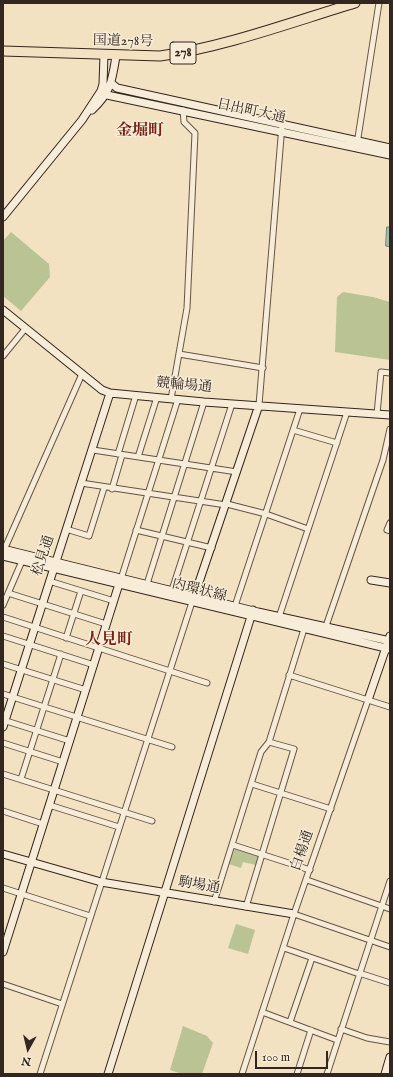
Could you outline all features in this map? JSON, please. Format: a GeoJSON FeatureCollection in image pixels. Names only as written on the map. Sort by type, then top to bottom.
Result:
{"type":"FeatureCollection","features":[{"type":"Feature","properties":{"kind":"highway","name":"国道278号"},"geometry":{"type":"LineString","coordinates":[[3,51],[116,56],[160,56],[182,53],[355,3]]}},
{"type":"Feature","properties":{"kind":"street"},"geometry":{"type":"LineString","coordinates":[[357,144],[380,3]]}},
{"type":"Feature","properties":{"kind":"street"},"geometry":{"type":"LineString","coordinates":[[82,120],[101,91],[103,84],[104,55]]}},
{"type":"Feature","properties":{"kind":"street"},"geometry":{"type":"LineString","coordinates":[[3,217],[82,120],[107,95],[116,56]]}},
{"type":"Feature","properties":{"kind":"street","name":"日出町大通"},"geometry":{"type":"LineString","coordinates":[[111,83],[116,88],[282,128],[357,144],[390,148]]}},
{"type":"Feature","properties":{"kind":"street","name":"日出町大通"},"geometry":{"type":"LineString","coordinates":[[107,95],[282,128]]}},
{"type":"Feature","properties":{"kind":"street"},"geometry":{"type":"LineString","coordinates":[[170,399],[189,290],[195,133],[184,122],[183,110]]}},
{"type":"Feature","properties":{"kind":"street"},"geometry":{"type":"LineString","coordinates":[[40,1074],[119,826],[125,813],[170,671],[259,405],[282,128]]}},
{"type":"Feature","properties":{"kind":"street","name":"日出町大通"},"geometry":{"type":"LineString","coordinates":[[357,144],[390,155]]}},
{"type":"Feature","properties":{"kind":"street","name":"競輪場通"},"geometry":{"type":"LineString","coordinates":[[3,310],[102,390],[110,393],[204,402],[390,415]]}},
{"type":"Feature","properties":{"kind":"street"},"geometry":{"type":"LineString","coordinates":[[3,356],[25,329]]}},
{"type":"Feature","properties":{"kind":"street"},"geometry":{"type":"LineString","coordinates":[[179,354],[263,368]]}},
{"type":"Feature","properties":{"kind":"street"},"geometry":{"type":"LineString","coordinates":[[377,414],[381,372],[390,373]]}},
{"type":"Feature","properties":{"kind":"street"},"geometry":{"type":"LineString","coordinates":[[3,552],[82,374]]}},
{"type":"Feature","properties":{"kind":"street","name":"松見通"},"geometry":{"type":"LineString","coordinates":[[4,722],[41,604],[93,450],[110,393]]}},
{"type":"Feature","properties":{"kind":"street"},"geometry":{"type":"LineString","coordinates":[[112,488],[136,395]]}},
{"type":"Feature","properties":{"kind":"street"},"geometry":{"type":"LineString","coordinates":[[138,457],[157,397]]}},
{"type":"Feature","properties":{"kind":"street"},"geometry":{"type":"LineString","coordinates":[[3,952],[178,399]]}},
{"type":"Feature","properties":{"kind":"street"},"geometry":{"type":"LineString","coordinates":[[147,584],[186,464],[204,402]]}},
{"type":"Feature","properties":{"kind":"street"},"geometry":{"type":"LineString","coordinates":[[172,590],[232,404]]}},
{"type":"Feature","properties":{"kind":"street"},"geometry":{"type":"LineString","coordinates":[[235,606],[300,409]]}},
{"type":"Feature","properties":{"kind":"street"},"geometry":{"type":"LineString","coordinates":[[279,617],[347,412]]}},
{"type":"Feature","properties":{"kind":"street"},"geometry":{"type":"LineString","coordinates":[[325,630],[383,460],[390,429]]}},
{"type":"Feature","properties":{"kind":"street"},"geometry":{"type":"LineString","coordinates":[[294,430],[337,443]]}},
{"type":"Feature","properties":{"kind":"street"},"geometry":{"type":"LineString","coordinates":[[93,450],[237,472]]}},
{"type":"Feature","properties":{"kind":"street"},"geometry":{"type":"LineString","coordinates":[[81,483],[104,488],[226,504],[266,514],[308,529]]}},
{"type":"Feature","properties":{"kind":"street"},"geometry":{"type":"LineString","coordinates":[[66,529],[89,536],[104,488]]}},
{"type":"Feature","properties":{"kind":"street"},"geometry":{"type":"LineString","coordinates":[[390,523],[387,530],[390,531]]}},
{"type":"Feature","properties":{"kind":"street"},"geometry":{"type":"LineString","coordinates":[[136,530],[212,548]]}},
{"type":"Feature","properties":{"kind":"street","name":"内環状線"},"geometry":{"type":"LineString","coordinates":[[3,552],[22,561],[54,565]]}},
{"type":"Feature","properties":{"kind":"street","name":"内環状線"},"geometry":{"type":"LineString","coordinates":[[3,552],[194,599],[304,629],[325,630]]}},
{"type":"Feature","properties":{"kind":"street"},"geometry":{"type":"LineString","coordinates":[[3,605],[22,561]]}},
{"type":"Feature","properties":{"kind":"street"},"geometry":{"type":"LineString","coordinates":[[371,580],[390,583]]}},
{"type":"Feature","properties":{"kind":"street","name":"内環状線"},"geometry":{"type":"LineString","coordinates":[[120,581],[147,584],[172,590],[194,599],[235,606],[252,614],[279,617],[325,630],[389,643]]}},
{"type":"Feature","properties":{"kind":"street"},"geometry":{"type":"LineString","coordinates":[[49,582],[114,601]]}},
{"type":"Feature","properties":{"kind":"street"},"geometry":{"type":"LineString","coordinates":[[66,638],[81,591]]}},
{"type":"Feature","properties":{"kind":"street"},"geometry":{"type":"LineString","coordinates":[[8,593],[106,624]]}},
{"type":"Feature","properties":{"kind":"street"},"geometry":{"type":"LineString","coordinates":[[108,1074],[252,614]]}},
{"type":"Feature","properties":{"kind":"street"},"geometry":{"type":"LineString","coordinates":[[3,617],[98,649],[207,683]]}},
{"type":"Feature","properties":{"kind":"street"},"geometry":{"type":"LineString","coordinates":[[214,902],[262,752],[269,742],[304,629]]}},
{"type":"Feature","properties":{"kind":"street"},"geometry":{"type":"LineString","coordinates":[[3,636],[94,665]]}},
{"type":"Feature","properties":{"kind":"street","name":"白楊通"},"geometry":{"type":"LineString","coordinates":[[242,1074],[294,914],[389,643]]}},
{"type":"Feature","properties":{"kind":"street"},"geometry":{"type":"LineString","coordinates":[[22,779],[61,654]]}},
{"type":"Feature","properties":{"kind":"street"},"geometry":{"type":"LineString","coordinates":[[3,664],[86,690]]}},
{"type":"Feature","properties":{"kind":"street"},"geometry":{"type":"LineString","coordinates":[[289,675],[390,707]]}},
{"type":"Feature","properties":{"kind":"street"},"geometry":{"type":"LineString","coordinates":[[3,694],[172,747]]}},
{"type":"Feature","properties":{"kind":"street"},"geometry":{"type":"LineString","coordinates":[[4,722],[70,741]]}},
{"type":"Feature","properties":{"kind":"street"},"geometry":{"type":"LineString","coordinates":[[246,907],[294,749],[269,742]]}},
{"type":"Feature","properties":{"kind":"street"},"geometry":{"type":"LineString","coordinates":[[3,743],[63,762]]}},
{"type":"Feature","properties":{"kind":"street"},"geometry":{"type":"LineString","coordinates":[[3,774],[152,821]]}},
{"type":"Feature","properties":{"kind":"street"},"geometry":{"type":"LineString","coordinates":[[252,784],[331,809]]}},
{"type":"Feature","properties":{"kind":"street"},"geometry":{"type":"LineString","coordinates":[[49,805],[119,826]]}},
{"type":"Feature","properties":{"kind":"street"},"geometry":{"type":"LineString","coordinates":[[3,811],[43,824]]}},
{"type":"Feature","properties":{"kind":"street"},"geometry":{"type":"LineString","coordinates":[[233,845],[310,870]]}},
{"type":"Feature","properties":{"kind":"street","name":"駒場通"},"geometry":{"type":"LineString","coordinates":[[3,854],[101,882],[214,902],[294,914],[390,947]]}},
{"type":"Feature","properties":{"kind":"street"},"geometry":{"type":"LineString","coordinates":[[307,880],[390,909]]}},
{"type":"Feature","properties":{"kind":"street"},"geometry":{"type":"LineString","coordinates":[[327,1074],[390,881]]}},
{"type":"Feature","properties":{"kind":"street"},"geometry":{"type":"LineString","coordinates":[[3,888],[90,916]]}},
{"type":"Feature","properties":{"kind":"street"},"geometry":{"type":"LineString","coordinates":[[284,948],[390,982]]}},
{"type":"Feature","properties":{"kind":"street"},"geometry":{"type":"LineString","coordinates":[[290,1022],[312,958]]}},
{"type":"Feature","properties":{"kind":"street"},"geometry":{"type":"LineString","coordinates":[[3,984],[62,1004]]}},
{"type":"Feature","properties":{"kind":"street"},"geometry":{"type":"LineString","coordinates":[[262,1012],[337,1040]]}},
{"type":"Feature","properties":{"kind":"street"},"geometry":{"type":"LineString","coordinates":[[341,1029],[367,1038],[390,1042]]}},
{"type":"Feature","properties":{"kind":"street"},"geometry":{"type":"LineString","coordinates":[[297,1074],[312,1030]]}},
{"type":"Feature","properties":{"kind":"street"},"geometry":{"type":"LineString","coordinates":[[385,1074],[390,1057]]}},
{"type":"Feature","properties":{"kind":"green space"},"geometry":{"type":"Polygon","coordinates":[[[11,232],[49,264],[50,277],[21,311],[3,296],[3,241],[11,232]]]}},
{"type":"Feature","properties":{"kind":"green space"},"geometry":{"type":"Polygon","coordinates":[[[343,292],[373,297],[390,302],[390,360],[335,352],[337,297],[343,292]]]}},
{"type":"Feature","properties":{"kind":"green space"},"geometry":{"type":"Polygon","coordinates":[[[235,848],[259,854],[256,865],[243,862],[241,868],[229,864],[235,848]]]}},
{"type":"Feature","properties":{"kind":"green space"},"geometry":{"type":"Polygon","coordinates":[[[236,924],[255,930],[248,954],[228,948],[236,924]]]}},
{"type":"Feature","properties":{"kind":"green space"},"geometry":{"type":"Polygon","coordinates":[[[183,1026],[207,1036],[213,1043],[202,1074],[182,1074],[170,1070],[183,1026]]]}},
{"type":"Feature","properties":{"kind":"water"},"geometry":{"type":"Polygon","coordinates":[[[387,227],[390,227],[390,247],[386,246],[387,227]]]}},
{"type":"Feature","properties":{"kind":"district","name":"金堀町"},"geometry":{"type":"Point","coordinates":[140,132]}},
{"type":"Feature","properties":{"kind":"district","name":"人見町"},"geometry":{"type":"Point","coordinates":[109,641]}}]}
